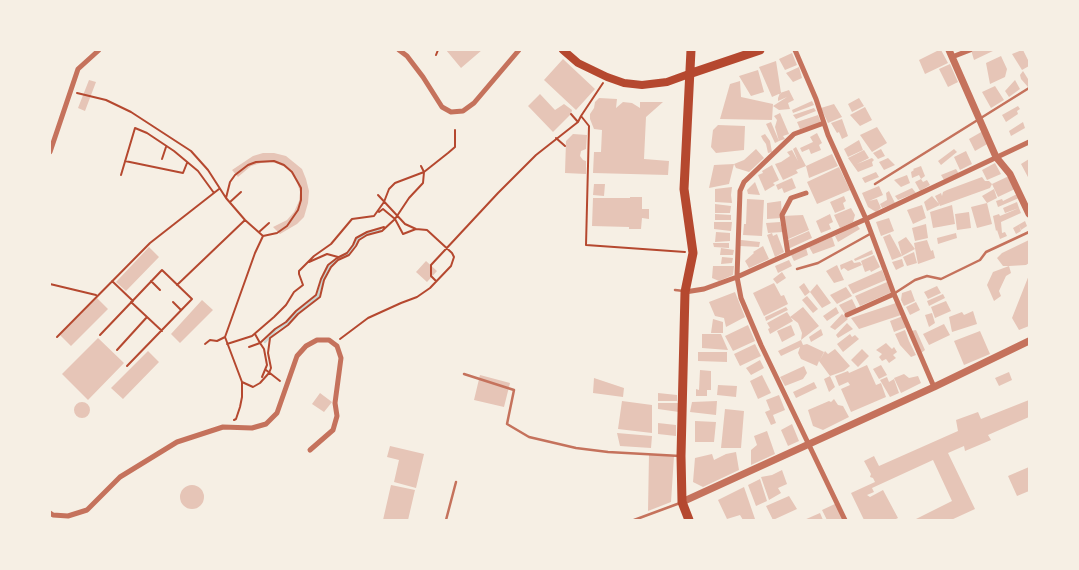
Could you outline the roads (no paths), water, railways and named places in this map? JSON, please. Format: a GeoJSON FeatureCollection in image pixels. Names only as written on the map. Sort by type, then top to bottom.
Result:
{"type":"FeatureCollection","features":[{"type":"Feature","properties":{"kind":"main road"},"geometry":{"type":"LineString","coordinates":[[563,50],[578,63],[607,77],[624,83],[642,85],[667,82],[760,50]]}},
{"type":"Feature","properties":{"kind":"main road"},"geometry":{"type":"LineString","coordinates":[[689,520],[682,502],[682,456],[685,292],[693,253],[684,189],[691,50]]}},
{"type":"Feature","properties":{"kind":"street"},"geometry":{"type":"LineString","coordinates":[[50,152],[78,69],[99,50]]}},
{"type":"Feature","properties":{"kind":"street"},"geometry":{"type":"LineString","coordinates":[[399,50],[407,56],[423,77],[442,107],[451,112],[463,110],[474,103],[519,50]]}},
{"type":"Feature","properties":{"kind":"street"},"geometry":{"type":"LineString","coordinates":[[795,50],[824,123],[872,233],[894,294],[934,387]]}},
{"type":"Feature","properties":{"kind":"street"},"geometry":{"type":"LineString","coordinates":[[970,50],[951,54],[996,157],[1010,174],[1029,214]]}},
{"type":"Feature","properties":{"kind":"street"},"geometry":{"type":"LineString","coordinates":[[824,123],[794,134],[744,182],[740,191],[737,277],[741,298],[761,345],[810,443],[845,520]]}},
{"type":"Feature","properties":{"kind":"street"},"geometry":{"type":"LineString","coordinates":[[685,292],[704,289],[737,277],[1029,142]]}},
{"type":"Feature","properties":{"kind":"street"},"geometry":{"type":"LineString","coordinates":[[788,254],[782,216],[791,198],[806,193]]}},
{"type":"Feature","properties":{"kind":"street"},"geometry":{"type":"LineString","coordinates":[[846,315],[894,294]]}},
{"type":"Feature","properties":{"kind":"street"},"geometry":{"type":"LineString","coordinates":[[50,513],[68,516],[87,510],[120,477],[177,442],[223,428],[252,428],[266,424],[277,413],[298,356],[306,346],[316,340],[329,340],[337,346],[341,358],[335,403],[337,416],[333,430],[310,450]]}},
{"type":"Feature","properties":{"kind":"street"},"geometry":{"type":"LineString","coordinates":[[682,502],[934,387],[1029,341]]}},
{"type":"Feature","properties":{"kind":"lane"},"geometry":{"type":"LineString","coordinates":[[875,184],[1029,88]]}},
{"type":"Feature","properties":{"kind":"lane"},"geometry":{"type":"LineString","coordinates":[[894,294],[915,280],[927,276],[941,279],[980,260],[986,252],[1029,232]]}},
{"type":"Feature","properties":{"kind":"lane"},"geometry":{"type":"LineString","coordinates":[[797,269],[818,262],[872,233]]}},
{"type":"Feature","properties":{"kind":"lane"},"geometry":{"type":"LineString","coordinates":[[675,290],[685,292]]}},
{"type":"Feature","properties":{"kind":"lane"},"geometry":{"type":"LineString","coordinates":[[464,374],[514,390],[507,424],[530,437],[576,448],[608,452],[682,456]]}},
{"type":"Feature","properties":{"kind":"lane"},"geometry":{"type":"LineString","coordinates":[[446,520],[456,482]]}},
{"type":"Feature","properties":{"kind":"lane"},"geometry":{"type":"LineString","coordinates":[[634,520],[682,502]]}},
{"type":"Feature","properties":{"kind":"waterway"},"geometry":{"type":"LineString","coordinates":[[342,257],[349,253],[357,239],[367,233],[380,230]]}},
{"type":"Feature","properties":{"kind":"waterway"},"geometry":{"type":"LineString","coordinates":[[265,342],[276,330],[318,296],[329,266],[335,261]]}}]}
